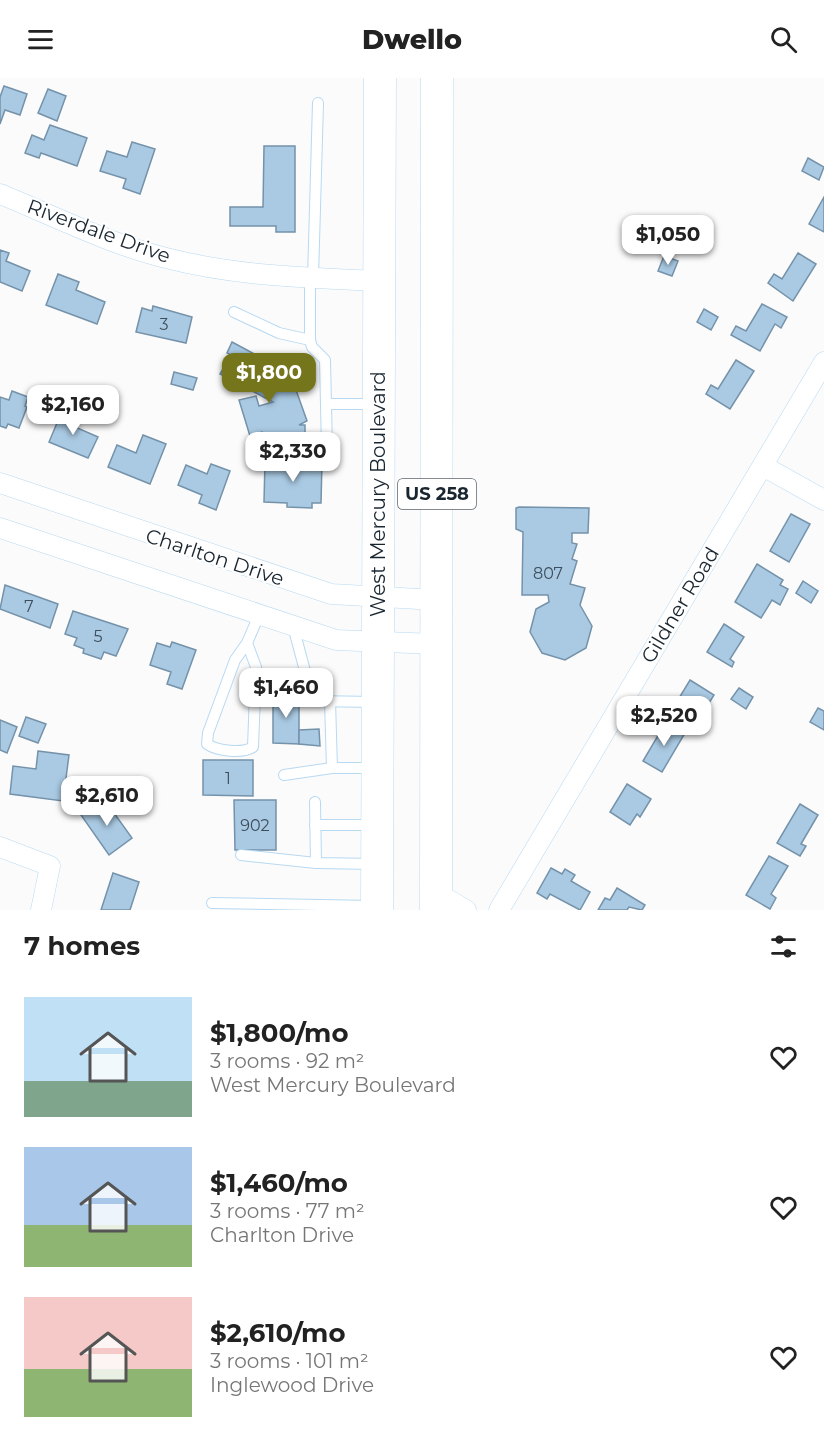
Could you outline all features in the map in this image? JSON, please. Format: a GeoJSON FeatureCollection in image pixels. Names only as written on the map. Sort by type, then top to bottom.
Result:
{"type":"FeatureCollection","features":[{"type":"Feature","properties":{"kind":"main road","name":"West Mercury Boulevard"},"geometry":{"type":"LineString","coordinates":[[377,908],[380,78]]}},
{"type":"Feature","properties":{"kind":"main road"},"geometry":{"type":"LineString","coordinates":[[416,78],[416,212],[422,275],[437,338]]}},
{"type":"Feature","properties":{"kind":"main road","name":"US 258"},"geometry":{"type":"LineString","coordinates":[[435,901],[437,78]]}},
{"type":"Feature","properties":{"kind":"street","name":"Riverdale Drive"},"geometry":{"type":"LineString","coordinates":[[0,194],[94,233],[165,258],[260,276],[378,281]]}},
{"type":"Feature","properties":{"kind":"street","name":"Gildner Road"},"geometry":{"type":"LineString","coordinates":[[499,910],[824,362]]}},
{"type":"Feature","properties":{"kind":"street"},"geometry":{"type":"LineString","coordinates":[[763,466],[824,500]]}},
{"type":"Feature","properties":{"kind":"street","name":"Charlton Drive"},"geometry":{"type":"LineString","coordinates":[[0,483],[301,585],[343,596],[436,600]]}},
{"type":"Feature","properties":{"kind":"street"},"geometry":{"type":"LineString","coordinates":[[0,528],[336,640],[435,644]]}},
{"type":"Feature","properties":{"kind":"street"},"geometry":{"type":"LineString","coordinates":[[0,847],[50,866],[40,910]]}},
{"type":"Feature","properties":{"kind":"street"},"geometry":{"type":"LineString","coordinates":[[435,901],[466,910]]}},
{"type":"Feature","properties":{"kind":"lane"},"geometry":{"type":"LineString","coordinates":[[318,103],[310,340],[312,346],[325,360],[327,450]]}},
{"type":"Feature","properties":{"kind":"lane"},"geometry":{"type":"LineString","coordinates":[[234,312],[279,333],[310,340]]}},
{"type":"Feature","properties":{"kind":"lane"},"geometry":{"type":"LineString","coordinates":[[326,404],[378,404]]}},
{"type":"Feature","properties":{"kind":"lane"},"geometry":{"type":"LineString","coordinates":[[247,644],[256,667],[253,747],[248,750],[213,749],[207,744],[208,733],[235,660],[247,644],[259,615]]}},
{"type":"Feature","properties":{"kind":"lane"},"geometry":{"type":"LineString","coordinates":[[293,626],[313,701],[377,702]]}},
{"type":"Feature","properties":{"kind":"lane"},"geometry":{"type":"LineString","coordinates":[[330,701],[332,768]]}},
{"type":"Feature","properties":{"kind":"lane"},"geometry":{"type":"LineString","coordinates":[[284,776],[332,768],[376,768]]}},
{"type":"Feature","properties":{"kind":"lane"},"geometry":{"type":"LineString","coordinates":[[315,802],[316,863]]}},
{"type":"Feature","properties":{"kind":"lane"},"geometry":{"type":"LineString","coordinates":[[315,825],[377,825]]}},
{"type":"Feature","properties":{"kind":"lane"},"geometry":{"type":"LineString","coordinates":[[241,855],[316,863],[377,864]]}},
{"type":"Feature","properties":{"kind":"lane"},"geometry":{"type":"LineString","coordinates":[[212,903],[377,908]]}},
{"type":"Feature","properties":{"kind":"building"},"geometry":{"type":"Polygon","coordinates":[[[4,86],[27,94],[20,115],[5,110],[0,124],[0,97],[4,86]]]}},
{"type":"Feature","properties":{"kind":"building"},"geometry":{"type":"Polygon","coordinates":[[[48,89],[66,96],[57,121],[38,113],[48,89]]]}},
{"type":"Feature","properties":{"kind":"building"},"geometry":{"type":"Polygon","coordinates":[[[50,125],[87,138],[77,166],[41,153],[39,158],[25,153],[32,135],[44,140],[50,125]]]}},
{"type":"Feature","properties":{"kind":"building"},"geometry":{"type":"Polygon","coordinates":[[[132,142],[155,149],[140,194],[123,188],[126,179],[100,171],[107,151],[127,157],[132,142]]]}},
{"type":"Feature","properties":{"kind":"building"},"geometry":{"type":"Polygon","coordinates":[[[264,146],[295,146],[295,232],[276,232],[276,226],[230,226],[230,207],[263,207],[264,146]]]}},
{"type":"Feature","properties":{"kind":"building"},"geometry":{"type":"Polygon","coordinates":[[[808,158],[824,167],[819,180],[802,171],[808,158]]]}},
{"type":"Feature","properties":{"kind":"building"},"geometry":{"type":"Polygon","coordinates":[[[824,197],[824,232],[809,224],[824,197]]]}},
{"type":"Feature","properties":{"kind":"building"},"geometry":{"type":"Polygon","coordinates":[[[0,250],[9,253],[6,261],[30,271],[22,291],[0,282],[0,250]]]}},
{"type":"Feature","properties":{"kind":"building"},"geometry":{"type":"Polygon","coordinates":[[[798,253],[816,264],[793,301],[768,283],[774,274],[782,279],[798,253]]]}},
{"type":"Feature","properties":{"kind":"building"},"geometry":{"type":"Polygon","coordinates":[[[664,256],[678,261],[672,276],[658,271],[664,256]]]}},
{"type":"Feature","properties":{"kind":"building"},"geometry":{"type":"Polygon","coordinates":[[[58,274],[79,282],[76,290],[105,302],[97,324],[46,305],[58,274]]]}},
{"type":"Feature","properties":{"kind":"building"},"geometry":{"type":"Polygon","coordinates":[[[762,304],[787,317],[781,328],[775,324],[760,351],[731,335],[736,326],[746,331],[762,304]]]}},
{"type":"Feature","properties":{"kind":"building"},"geometry":{"type":"Polygon","coordinates":[[[153,306],[192,317],[186,343],[136,332],[142,308],[152,311],[153,306]]]}},
{"type":"Feature","properties":{"kind":"building"},"geometry":{"type":"Polygon","coordinates":[[[704,309],[718,317],[711,330],[697,322],[704,309]]]}},
{"type":"Feature","properties":{"kind":"building"},"geometry":{"type":"Polygon","coordinates":[[[232,342],[290,373],[307,421],[299,425],[305,425],[305,458],[261,458],[262,432],[250,436],[239,400],[256,396],[259,406],[273,402],[220,374],[231,355],[227,353],[232,342]]]}},
{"type":"Feature","properties":{"kind":"building"},"geometry":{"type":"Polygon","coordinates":[[[736,360],[754,371],[730,409],[706,394],[711,385],[718,389],[736,360]]]}},
{"type":"Feature","properties":{"kind":"building"},"geometry":{"type":"Polygon","coordinates":[[[174,372],[197,378],[193,390],[171,384],[174,372]]]}},
{"type":"Feature","properties":{"kind":"building"},"geometry":{"type":"Polygon","coordinates":[[[12,391],[28,397],[25,406],[27,407],[19,428],[8,424],[6,428],[0,426],[0,397],[9,400],[12,391]]]}},
{"type":"Feature","properties":{"kind":"building"},"geometry":{"type":"Polygon","coordinates":[[[62,411],[79,419],[75,427],[98,437],[88,458],[49,442],[62,411]]]}},
{"type":"Feature","properties":{"kind":"building"},"geometry":{"type":"Polygon","coordinates":[[[143,435],[166,444],[150,484],[108,467],[117,445],[136,453],[143,435]]]}},
{"type":"Feature","properties":{"kind":"building"},"geometry":{"type":"Polygon","coordinates":[[[265,461],[322,462],[321,503],[312,503],[312,508],[287,507],[287,503],[264,502],[265,461]]]}},
{"type":"Feature","properties":{"kind":"building"},"geometry":{"type":"Polygon","coordinates":[[[211,464],[230,471],[216,510],[199,503],[202,495],[178,485],[186,465],[207,474],[211,464]]]}},
{"type":"Feature","properties":{"kind":"building"},"geometry":{"type":"Polygon","coordinates":[[[516,508],[589,508],[588,533],[572,533],[572,543],[577,544],[572,559],[577,561],[570,584],[585,588],[580,605],[592,626],[586,648],[565,660],[542,653],[530,632],[536,609],[549,602],[548,595],[522,595],[523,532],[516,529],[516,508]]]}},
{"type":"Feature","properties":{"kind":"building"},"geometry":{"type":"Polygon","coordinates":[[[791,514],[810,524],[789,562],[770,551],[791,514]]]}},
{"type":"Feature","properties":{"kind":"building"},"geometry":{"type":"Polygon","coordinates":[[[757,564],[783,580],[780,585],[788,589],[780,605],[772,600],[761,618],[735,602],[757,564]]]}},
{"type":"Feature","properties":{"kind":"building"},"geometry":{"type":"Polygon","coordinates":[[[803,581],[818,591],[811,603],[796,593],[803,581]]]}},
{"type":"Feature","properties":{"kind":"building"},"geometry":{"type":"Polygon","coordinates":[[[5,585],[58,604],[50,628],[0,609],[5,585]]]}},
{"type":"Feature","properties":{"kind":"building"},"geometry":{"type":"Polygon","coordinates":[[[73,611],[128,629],[116,656],[104,652],[101,659],[83,653],[84,649],[74,645],[77,638],[65,634],[73,611]]]}},
{"type":"Feature","properties":{"kind":"building"},"geometry":{"type":"Polygon","coordinates":[[[724,624],[744,637],[730,659],[734,662],[732,667],[707,652],[724,624]]]}},
{"type":"Feature","properties":{"kind":"building"},"geometry":{"type":"Polygon","coordinates":[[[172,642],[196,650],[182,689],[167,684],[171,672],[150,665],[157,643],[170,647],[172,642]]]}},
{"type":"Feature","properties":{"kind":"building"},"geometry":{"type":"Polygon","coordinates":[[[690,680],[714,695],[703,713],[700,711],[694,720],[673,708],[690,680]]]}},
{"type":"Feature","properties":{"kind":"building"},"geometry":{"type":"Polygon","coordinates":[[[739,688],[753,697],[746,709],[731,699],[739,688]]]}},
{"type":"Feature","properties":{"kind":"building"},"geometry":{"type":"Polygon","coordinates":[[[273,695],[299,695],[299,744],[273,743],[273,695]]]}},
{"type":"Feature","properties":{"kind":"building"},"geometry":{"type":"Polygon","coordinates":[[[818,708],[824,711],[824,730],[810,722],[818,708]]]}},
{"type":"Feature","properties":{"kind":"building"},"geometry":{"type":"Polygon","coordinates":[[[26,717],[46,724],[38,743],[19,736],[26,717]]]}},
{"type":"Feature","properties":{"kind":"building"},"geometry":{"type":"Polygon","coordinates":[[[0,720],[17,727],[7,753],[0,750],[0,720]]]}},
{"type":"Feature","properties":{"kind":"building"},"geometry":{"type":"Polygon","coordinates":[[[666,722],[685,733],[662,772],[643,761],[666,722]]]}},
{"type":"Feature","properties":{"kind":"building"},"geometry":{"type":"Polygon","coordinates":[[[319,729],[320,746],[299,744],[299,730],[319,729]]]}},
{"type":"Feature","properties":{"kind":"building"},"geometry":{"type":"Polygon","coordinates":[[[38,751],[69,755],[63,801],[10,794],[13,766],[36,769],[38,751]]]}},
{"type":"Feature","properties":{"kind":"building"},"geometry":{"type":"Polygon","coordinates":[[[203,760],[253,760],[253,796],[203,795],[203,760]]]}},
{"type":"Feature","properties":{"kind":"building"},"geometry":{"type":"Polygon","coordinates":[[[627,784],[651,799],[640,817],[637,814],[630,825],[610,812],[627,784]]]}},
{"type":"Feature","properties":{"kind":"building"},"geometry":{"type":"Polygon","coordinates":[[[104,799],[132,838],[109,855],[81,815],[104,799]]]}},
{"type":"Feature","properties":{"kind":"building"},"geometry":{"type":"Polygon","coordinates":[[[234,800],[276,800],[276,850],[235,850],[234,800]]]}},
{"type":"Feature","properties":{"kind":"building"},"geometry":{"type":"Polygon","coordinates":[[[800,804],[818,815],[801,844],[806,846],[800,856],[777,843],[800,804]]]}},
{"type":"Feature","properties":{"kind":"building"},"geometry":{"type":"Polygon","coordinates":[[[769,856],[788,866],[771,894],[776,898],[770,909],[746,895],[769,856]]]}},
{"type":"Feature","properties":{"kind":"building"},"geometry":{"type":"Polygon","coordinates":[[[551,868],[562,874],[565,869],[575,875],[571,881],[590,892],[580,910],[550,894],[547,899],[537,893],[551,868]]]}},
{"type":"Feature","properties":{"kind":"building"},"geometry":{"type":"Polygon","coordinates":[[[113,873],[139,882],[130,910],[101,910],[113,873]]]}},
{"type":"Feature","properties":{"kind":"building"},"geometry":{"type":"Polygon","coordinates":[[[617,888],[645,905],[642,910],[629,907],[627,910],[598,910],[605,898],[610,900],[617,888]]]}}]}
